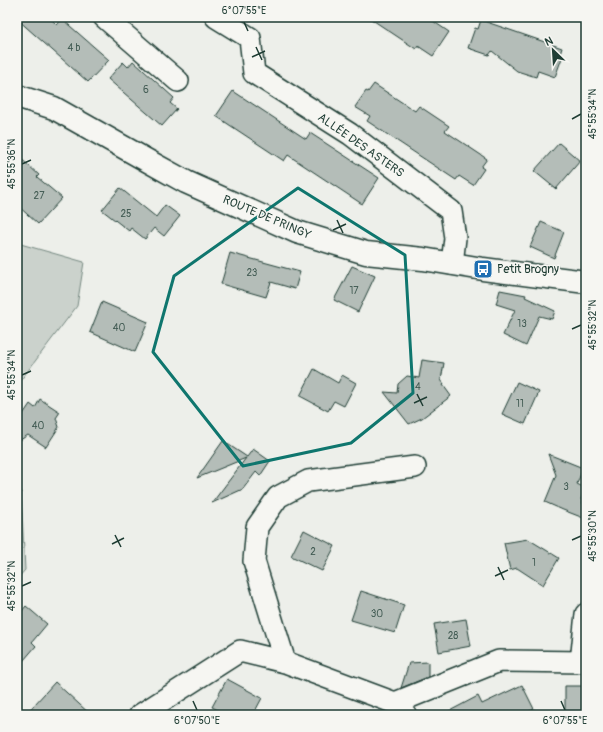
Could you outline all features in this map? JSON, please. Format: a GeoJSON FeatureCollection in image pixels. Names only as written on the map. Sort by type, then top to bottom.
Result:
{"type":"FeatureCollection","features":[{"type":"Feature","properties":{"kind":"street"},"geometry":{"type":"LineString","coordinates":[[104,17],[178,81]]}},
{"type":"Feature","properties":{"kind":"street","name":"ALLÉE DES ASTERS"},"geometry":{"type":"LineString","coordinates":[[216,17],[250,38],[254,73],[350,134],[451,211],[455,238],[452,264]]}},
{"type":"Feature","properties":{"kind":"street","name":"ROUTE DE PRINGY"},"geometry":{"type":"LineString","coordinates":[[17,96],[54,108],[186,182],[297,232],[366,254],[423,259],[483,269],[586,282]]}},
{"type":"Feature","properties":{"kind":"street"},"geometry":{"type":"LineString","coordinates":[[285,662],[254,561],[257,527],[278,497],[308,481],[415,467]]}},
{"type":"Feature","properties":{"kind":"street"},"geometry":{"type":"LineString","coordinates":[[140,715],[240,651],[285,662],[400,709],[499,661],[584,662],[586,614]]}},
{"type":"Feature","properties":{"kind":"highlighted area"},"geometry":{"type":"Polygon","coordinates":[[[298,188],[405,255],[413,393],[351,443],[243,466],[153,352],[174,276],[298,188]]]}},
{"type":"Feature","properties":{"kind":"shaded area"},"geometry":{"type":"Polygon","coordinates":[[[17,243],[84,262],[77,306],[17,385],[17,243]]]}},
{"type":"Feature","properties":{"kind":"shaded area"},"geometry":{"type":"Polygon","coordinates":[[[17,486],[21,490],[25,570],[17,579],[17,486]]]}},
{"type":"Feature","properties":{"kind":"building"},"geometry":{"type":"Polygon","coordinates":[[[17,17],[49,17],[57,25],[62,19],[109,60],[88,82],[17,19],[17,17]]]}},
{"type":"Feature","properties":{"kind":"building"},"geometry":{"type":"Polygon","coordinates":[[[368,17],[427,17],[449,32],[433,56],[418,46],[416,49],[368,17]]]}},
{"type":"Feature","properties":{"kind":"building"},"geometry":{"type":"Polygon","coordinates":[[[481,20],[562,48],[559,57],[562,58],[555,77],[538,71],[536,77],[517,71],[492,51],[489,55],[468,48],[475,28],[478,29],[481,20]]]}},
{"type":"Feature","properties":{"kind":"building"},"geometry":{"type":"Polygon","coordinates":[[[133,61],[174,98],[170,103],[177,109],[162,126],[108,79],[123,62],[128,67],[133,61]]]}},
{"type":"Feature","properties":{"kind":"building"},"geometry":{"type":"Polygon","coordinates":[[[374,84],[415,111],[419,106],[449,126],[445,131],[487,159],[481,167],[484,169],[473,185],[459,176],[456,180],[367,121],[370,116],[355,107],[366,91],[368,92],[374,84]]]}},
{"type":"Feature","properties":{"kind":"building"},"geometry":{"type":"Polygon","coordinates":[[[233,91],[306,139],[310,133],[379,178],[362,204],[288,155],[284,161],[216,116],[233,91]]]}},
{"type":"Feature","properties":{"kind":"building"},"geometry":{"type":"Polygon","coordinates":[[[559,143],[580,161],[556,189],[534,171],[559,143]]]}},
{"type":"Feature","properties":{"kind":"building"},"geometry":{"type":"Polygon","coordinates":[[[17,155],[39,175],[37,177],[62,198],[38,224],[17,205],[17,155]]]}},
{"type":"Feature","properties":{"kind":"building"},"geometry":{"type":"Polygon","coordinates":[[[120,188],[156,217],[165,205],[180,216],[164,236],[154,228],[145,239],[131,228],[129,231],[102,210],[120,188]]]}},
{"type":"Feature","properties":{"kind":"building"},"geometry":{"type":"Polygon","coordinates":[[[541,222],[564,232],[554,258],[530,247],[541,222]]]}},
{"type":"Feature","properties":{"kind":"building"},"geometry":{"type":"Polygon","coordinates":[[[230,253],[300,272],[295,289],[271,282],[266,297],[221,284],[230,253]]]}},
{"type":"Feature","properties":{"kind":"building"},"geometry":{"type":"Polygon","coordinates":[[[352,266],[375,276],[358,312],[334,300],[352,266]]]}},
{"type":"Feature","properties":{"kind":"building"},"geometry":{"type":"Polygon","coordinates":[[[500,290],[526,295],[525,297],[555,311],[552,319],[539,316],[526,346],[503,335],[515,310],[496,304],[500,290]]]}},
{"type":"Feature","properties":{"kind":"building"},"geometry":{"type":"Polygon","coordinates":[[[102,302],[148,322],[135,352],[90,332],[102,302]]]}},
{"type":"Feature","properties":{"kind":"building"},"geometry":{"type":"Polygon","coordinates":[[[422,360],[444,363],[441,380],[451,396],[422,418],[409,424],[384,392],[397,393],[398,384],[407,376],[419,378],[422,360]]]}},
{"type":"Feature","properties":{"kind":"building"},"geometry":{"type":"Polygon","coordinates":[[[314,369],[338,383],[342,375],[356,383],[344,406],[334,401],[328,411],[300,396],[314,369]]]}},
{"type":"Feature","properties":{"kind":"building"},"geometry":{"type":"Polygon","coordinates":[[[517,382],[539,392],[525,424],[502,414],[517,382]]]}},
{"type":"Feature","properties":{"kind":"building"},"geometry":{"type":"Polygon","coordinates":[[[40,399],[60,412],[56,418],[59,427],[46,447],[28,435],[17,442],[17,423],[30,404],[35,408],[40,399]]]}},
{"type":"Feature","properties":{"kind":"building"},"geometry":{"type":"Polygon","coordinates":[[[223,441],[247,457],[253,449],[270,461],[260,476],[256,472],[243,489],[212,503],[246,458],[197,478],[223,441]]]}},
{"type":"Feature","properties":{"kind":"building"},"geometry":{"type":"Polygon","coordinates":[[[548,454],[583,468],[577,484],[585,488],[581,499],[586,511],[586,519],[545,502],[556,475],[548,454]]]}},
{"type":"Feature","properties":{"kind":"building"},"geometry":{"type":"Polygon","coordinates":[[[304,530],[335,546],[322,571],[291,556],[304,530]]]}},
{"type":"Feature","properties":{"kind":"building"},"geometry":{"type":"Polygon","coordinates":[[[528,539],[559,558],[543,585],[517,568],[510,570],[504,543],[528,539]]]}},
{"type":"Feature","properties":{"kind":"building"},"geometry":{"type":"Polygon","coordinates":[[[361,591],[404,605],[395,633],[351,620],[361,591]]]}},
{"type":"Feature","properties":{"kind":"building"},"geometry":{"type":"Polygon","coordinates":[[[26,606],[47,624],[32,642],[36,646],[17,668],[17,617],[26,606]]]}},
{"type":"Feature","properties":{"kind":"building"},"geometry":{"type":"Polygon","coordinates":[[[466,619],[471,646],[439,652],[434,624],[466,619]]]}},
{"type":"Feature","properties":{"kind":"building"},"geometry":{"type":"Polygon","coordinates":[[[428,662],[428,677],[401,688],[409,663],[428,662]]]}},
{"type":"Feature","properties":{"kind":"building"},"geometry":{"type":"Polygon","coordinates":[[[227,679],[262,698],[253,715],[228,715],[212,707],[227,679]]]}},
{"type":"Feature","properties":{"kind":"building"},"geometry":{"type":"Polygon","coordinates":[[[55,682],[91,715],[25,715],[55,682]]]}},
{"type":"Feature","properties":{"kind":"building"},"geometry":{"type":"Polygon","coordinates":[[[522,685],[534,709],[522,715],[442,715],[478,696],[482,704],[522,685]]]}},
{"type":"Feature","properties":{"kind":"building"},"geometry":{"type":"Polygon","coordinates":[[[565,686],[586,686],[586,714],[565,714],[565,686]]]}},
{"type":"Feature","properties":{"kind":"place","name":"Petit Brogny"},"geometry":{"type":"Point","coordinates":[483,269]}}]}
